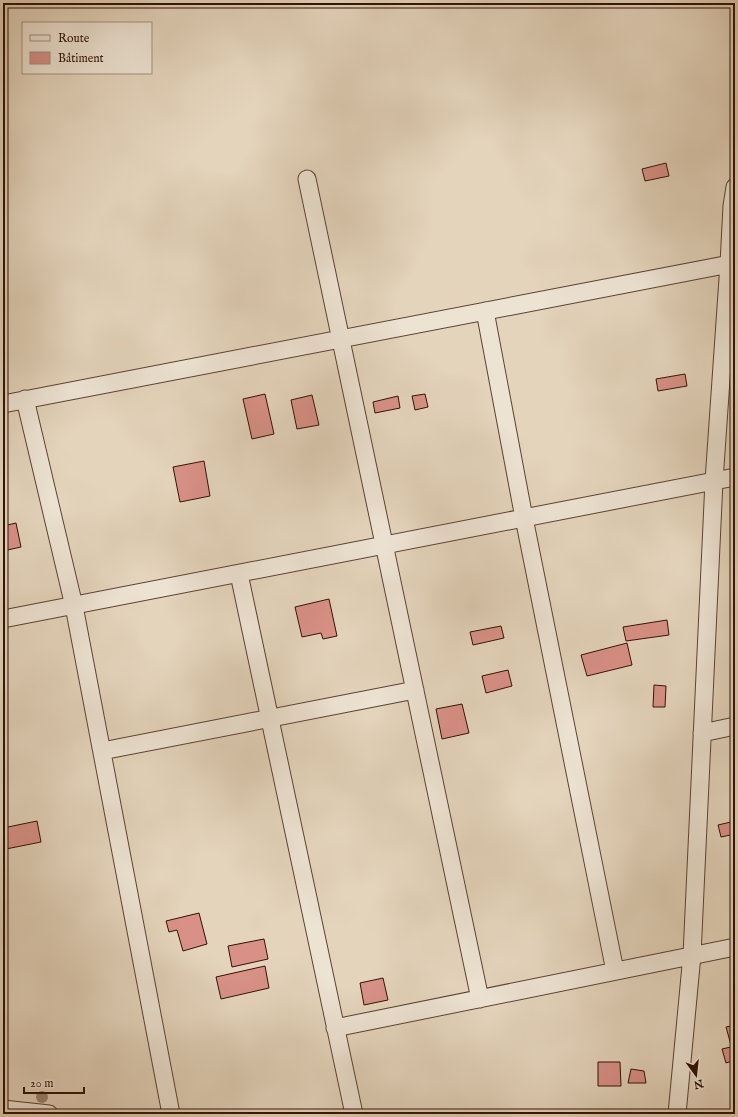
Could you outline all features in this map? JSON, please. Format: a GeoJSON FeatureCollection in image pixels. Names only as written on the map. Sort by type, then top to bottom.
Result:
{"type":"FeatureCollection","features":[{"type":"Feature","properties":{"kind":"street"},"geometry":{"type":"LineString","coordinates":[[307,179],[480,999]]}},
{"type":"Feature","properties":{"kind":"street"},"geometry":{"type":"LineString","coordinates":[[677,1114],[692,955],[714,481],[732,264],[732,206],[735,187]]}},
{"type":"Feature","properties":{"kind":"street"},"geometry":{"type":"LineString","coordinates":[[3,404],[732,264]]}},
{"type":"Feature","properties":{"kind":"street"},"geometry":{"type":"LineString","coordinates":[[485,311],[524,518],[614,971]]}},
{"type":"Feature","properties":{"kind":"street"},"geometry":{"type":"LineString","coordinates":[[25,399],[74,606],[171,1114]]}},
{"type":"Feature","properties":{"kind":"street"},"geometry":{"type":"LineString","coordinates":[[3,620],[735,477]]}},
{"type":"Feature","properties":{"kind":"street"},"geometry":{"type":"LineString","coordinates":[[239,574],[354,1114]]}},
{"type":"Feature","properties":{"kind":"street"},"geometry":{"type":"LineString","coordinates":[[102,751],[415,690]]}},
{"type":"Feature","properties":{"kind":"street"},"geometry":{"type":"LineString","coordinates":[[702,733],[735,726]]}},
{"type":"Feature","properties":{"kind":"street"},"geometry":{"type":"LineString","coordinates":[[336,1028],[735,947]]}},
{"type":"Feature","properties":{"kind":"street"},"geometry":{"type":"LineString","coordinates":[[3,1109],[49,1114]]}},
{"type":"Feature","properties":{"kind":"building"},"geometry":{"type":"Polygon","coordinates":[[[666,163],[669,176],[645,181],[642,169],[666,163]]]}},
{"type":"Feature","properties":{"kind":"building"},"geometry":{"type":"Polygon","coordinates":[[[685,374],[687,386],[658,391],[656,379],[685,374]]]}},
{"type":"Feature","properties":{"kind":"building"},"geometry":{"type":"Polygon","coordinates":[[[265,394],[274,434],[252,439],[243,399],[265,394]]]}},
{"type":"Feature","properties":{"kind":"building"},"geometry":{"type":"Polygon","coordinates":[[[425,394],[428,407],[415,410],[412,396],[425,394]]]}},
{"type":"Feature","properties":{"kind":"building"},"geometry":{"type":"Polygon","coordinates":[[[312,395],[319,425],[297,429],[291,400],[312,395]]]}},
{"type":"Feature","properties":{"kind":"building"},"geometry":{"type":"Polygon","coordinates":[[[398,396],[400,408],[375,413],[373,402],[398,396]]]}},
{"type":"Feature","properties":{"kind":"building"},"geometry":{"type":"Polygon","coordinates":[[[204,461],[210,496],[180,502],[173,467],[204,461]]]}},
{"type":"Feature","properties":{"kind":"building"},"geometry":{"type":"Polygon","coordinates":[[[16,523],[21,547],[3,551],[3,526],[16,523]]]}},
{"type":"Feature","properties":{"kind":"building"},"geometry":{"type":"Polygon","coordinates":[[[329,599],[337,636],[323,639],[321,633],[302,637],[295,607],[329,599]]]}},
{"type":"Feature","properties":{"kind":"building"},"geometry":{"type":"Polygon","coordinates":[[[667,620],[669,635],[626,641],[623,627],[667,620]]]}},
{"type":"Feature","properties":{"kind":"building"},"geometry":{"type":"Polygon","coordinates":[[[501,626],[504,638],[473,645],[470,632],[501,626]]]}},
{"type":"Feature","properties":{"kind":"building"},"geometry":{"type":"Polygon","coordinates":[[[627,643],[632,665],[587,676],[581,655],[627,643]]]}},
{"type":"Feature","properties":{"kind":"building"},"geometry":{"type":"Polygon","coordinates":[[[508,670],[512,686],[486,693],[482,676],[508,670]]]}},
{"type":"Feature","properties":{"kind":"building"},"geometry":{"type":"Polygon","coordinates":[[[654,685],[666,686],[665,707],[653,707],[654,685]]]}},
{"type":"Feature","properties":{"kind":"building"},"geometry":{"type":"Polygon","coordinates":[[[462,704],[469,733],[442,739],[436,709],[462,704]]]}},
{"type":"Feature","properties":{"kind":"building"},"geometry":{"type":"Polygon","coordinates":[[[37,821],[41,842],[6,849],[3,828],[37,821]]]}},
{"type":"Feature","properties":{"kind":"building"},"geometry":{"type":"Polygon","coordinates":[[[735,821],[735,834],[721,837],[718,825],[735,821]]]}},
{"type":"Feature","properties":{"kind":"building"},"geometry":{"type":"Polygon","coordinates":[[[199,913],[207,944],[183,951],[177,930],[169,932],[166,921],[199,913]]]}},
{"type":"Feature","properties":{"kind":"building"},"geometry":{"type":"Polygon","coordinates":[[[264,939],[268,959],[232,967],[228,946],[264,939]]]}},
{"type":"Feature","properties":{"kind":"building"},"geometry":{"type":"Polygon","coordinates":[[[265,966],[269,988],[221,999],[216,977],[265,966]]]}},
{"type":"Feature","properties":{"kind":"building"},"geometry":{"type":"Polygon","coordinates":[[[383,978],[388,1000],[364,1005],[360,983],[383,978]]]}},
{"type":"Feature","properties":{"kind":"building"},"geometry":{"type":"Polygon","coordinates":[[[735,1025],[735,1044],[731,1045],[726,1027],[735,1025]]]}},
{"type":"Feature","properties":{"kind":"building"},"geometry":{"type":"Polygon","coordinates":[[[735,1046],[735,1060],[726,1063],[722,1049],[735,1046]]]}},
{"type":"Feature","properties":{"kind":"building"},"geometry":{"type":"Polygon","coordinates":[[[598,1062],[620,1062],[621,1086],[598,1086],[598,1062]]]}},
{"type":"Feature","properties":{"kind":"building"},"geometry":{"type":"Polygon","coordinates":[[[631,1069],[644,1071],[646,1083],[628,1083],[631,1069]]]}}]}
